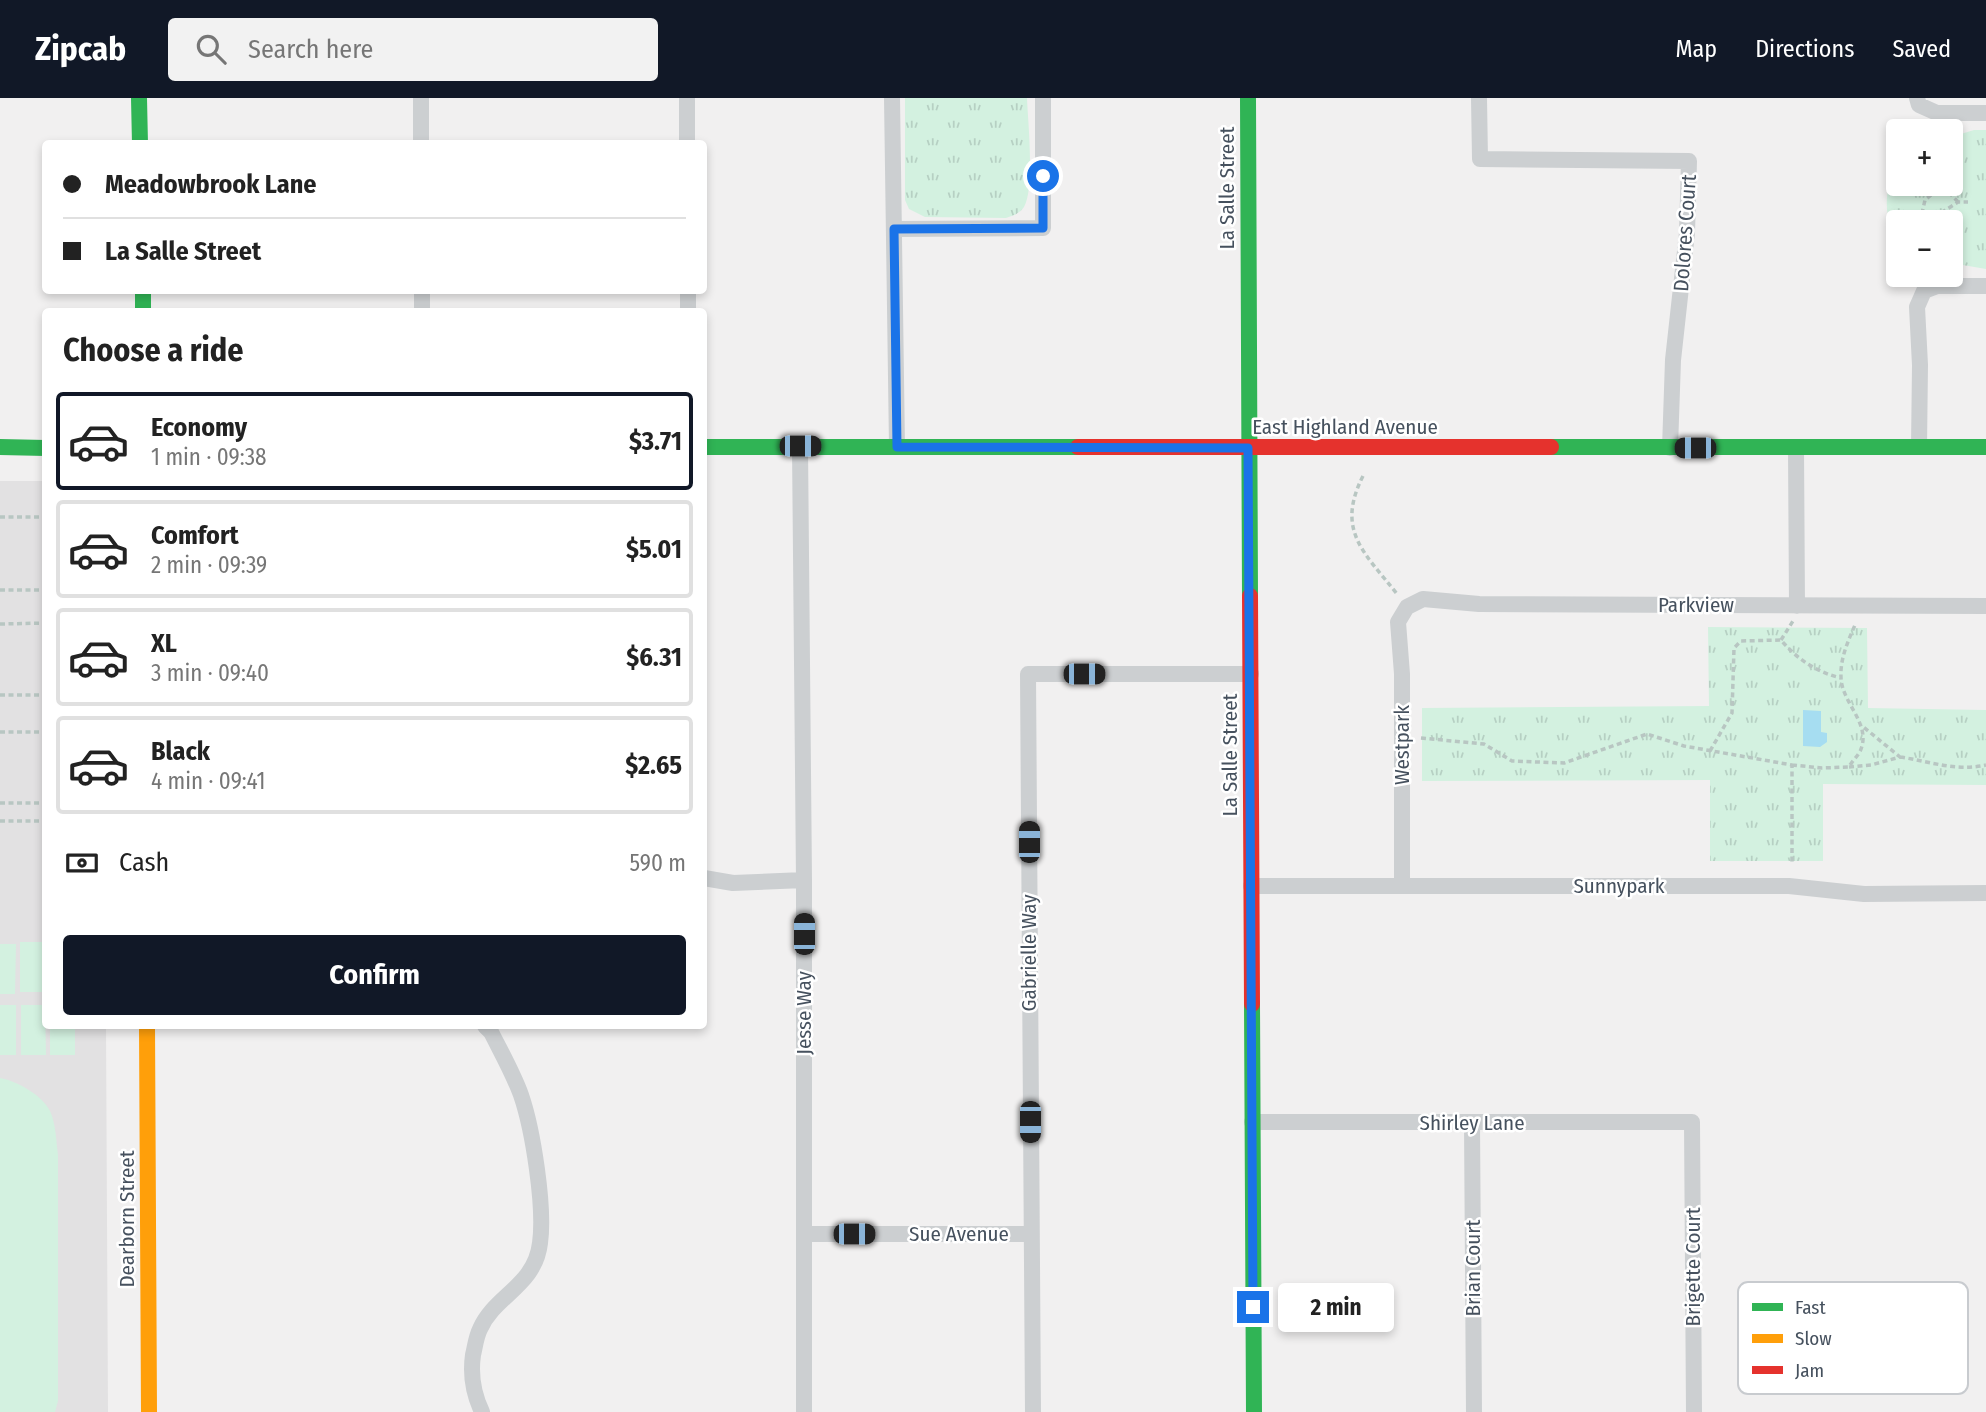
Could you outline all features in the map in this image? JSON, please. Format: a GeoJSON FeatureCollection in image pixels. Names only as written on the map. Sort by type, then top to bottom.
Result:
{"type":"FeatureCollection","features":[{"type":"Feature","properties":{"kind":"street"},"geometry":{"type":"LineString","coordinates":[[139,98],[140,140]]}},
{"type":"Feature","properties":{"kind":"street"},"geometry":{"type":"LineString","coordinates":[[421,98],[421,140]]}},
{"type":"Feature","properties":{"kind":"street"},"geometry":{"type":"LineString","coordinates":[[687,98],[687,140]]}},
{"type":"Feature","properties":{"kind":"street"},"geometry":{"type":"LineString","coordinates":[[892,98],[897,447]]}},
{"type":"Feature","properties":{"kind":"street"},"geometry":{"type":"LineString","coordinates":[[894,229],[1043,228],[1043,98]]}},
{"type":"Feature","properties":{"kind":"street","name":"La Salle Street"},"geometry":{"type":"LineString","coordinates":[[1248,98],[1254,1412]]}},
{"type":"Feature","properties":{"kind":"street","name":"Dolores Court"},"geometry":{"type":"LineString","coordinates":[[1479,98],[1480,159],[1689,161],[1687,233],[1673,360],[1670,448]]}},
{"type":"Feature","properties":{"kind":"street"},"geometry":{"type":"LineString","coordinates":[[1917,98],[1919,105],[1937,113],[1986,113]]}},
{"type":"Feature","properties":{"kind":"street"},"geometry":{"type":"LineString","coordinates":[[1919,447],[1920,365],[1917,307],[1924,291],[1937,286],[1986,286]]}},
{"type":"Feature","properties":{"kind":"street","name":"Jesse Way"},"geometry":{"type":"LineString","coordinates":[[800,446],[804,880],[804,1412]]}},
{"type":"Feature","properties":{"kind":"street"},"geometry":{"type":"LineString","coordinates":[[0,447],[42,448]]}},
{"type":"Feature","properties":{"kind":"street","name":"East Highland Avenue"},"geometry":{"type":"LineString","coordinates":[[707,447],[1986,447]]}},
{"type":"Feature","properties":{"kind":"street"},"geometry":{"type":"LineString","coordinates":[[1796,449],[1797,606]]}},
{"type":"Feature","properties":{"kind":"street","name":"Parkview"},"geometry":{"type":"LineString","coordinates":[[1407,607],[1423,598],[1479,604],[1986,606]]}},
{"type":"Feature","properties":{"kind":"street","name":"Westpark"},"geometry":{"type":"LineString","coordinates":[[1402,886],[1402,674],[1398,622],[1407,607]]}},
{"type":"Feature","properties":{"kind":"street","name":"Gabrielle Way"},"geometry":{"type":"LineString","coordinates":[[1033,1412],[1028,674],[1251,674]]}},
{"type":"Feature","properties":{"kind":"street"},"geometry":{"type":"LineString","coordinates":[[707,879],[733,883],[804,880]]}},
{"type":"Feature","properties":{"kind":"street","name":"Sunnypark"},"geometry":{"type":"LineString","coordinates":[[1251,886],[1789,886],[1864,894],[1986,893]]}},
{"type":"Feature","properties":{"kind":"street","name":"Dearborn Street"},"geometry":{"type":"LineString","coordinates":[[147,1029],[149,1412]]}},
{"type":"Feature","properties":{"kind":"street"},"geometry":{"type":"LineString","coordinates":[[482,1412],[475,1398],[471,1379],[473,1354],[480,1328],[490,1313],[525,1279],[534,1265],[540,1243],[539,1190],[533,1147],[521,1095],[488,1029]]}},
{"type":"Feature","properties":{"kind":"street","name":"Shirley Lane"},"geometry":{"type":"LineString","coordinates":[[1252,1122],[1692,1122]]}},
{"type":"Feature","properties":{"kind":"street","name":"Brigette Court"},"geometry":{"type":"LineString","coordinates":[[1692,1122],[1694,1412]]}},
{"type":"Feature","properties":{"kind":"street","name":"Brian Court"},"geometry":{"type":"LineString","coordinates":[[1472,1123],[1474,1412]]}},
{"type":"Feature","properties":{"kind":"street","name":"Sue Avenue"},"geometry":{"type":"LineString","coordinates":[[803,1234],[1031,1234]]}},
{"type":"Feature","properties":{"kind":"path"},"geometry":{"type":"LineString","coordinates":[[1953,196],[1958,202]]}},
{"type":"Feature","properties":{"kind":"path"},"geometry":{"type":"LineString","coordinates":[[1946,210],[1958,202],[1968,202]]}},
{"type":"Feature","properties":{"kind":"path"},"geometry":{"type":"LineString","coordinates":[[1363,476],[1352,499],[1351,515],[1355,533],[1363,554],[1407,607]]}},
{"type":"Feature","properties":{"kind":"path"},"geometry":{"type":"LineString","coordinates":[[0,517],[42,517]]}},
{"type":"Feature","properties":{"kind":"path"},"geometry":{"type":"LineString","coordinates":[[0,590],[42,590]]}},
{"type":"Feature","properties":{"kind":"path"},"geometry":{"type":"LineString","coordinates":[[0,624],[42,623]]}},
{"type":"Feature","properties":{"kind":"path"},"geometry":{"type":"LineString","coordinates":[[1855,625],[1848,640],[1840,678],[1845,696],[1861,725],[1900,757]]}},
{"type":"Feature","properties":{"kind":"path"},"geometry":{"type":"LineString","coordinates":[[1710,751],[1732,713],[1734,648],[1737,643],[1781,640],[1792,653],[1822,674],[1840,678]]}},
{"type":"Feature","properties":{"kind":"path"},"geometry":{"type":"LineString","coordinates":[[0,695],[42,695]]}},
{"type":"Feature","properties":{"kind":"path"},"geometry":{"type":"LineString","coordinates":[[1849,766],[1862,748],[1861,725]]}},
{"type":"Feature","properties":{"kind":"path"},"geometry":{"type":"LineString","coordinates":[[0,732],[42,732]]}},
{"type":"Feature","properties":{"kind":"path"},"geometry":{"type":"LineString","coordinates":[[1421,738],[1484,744],[1513,761],[1564,763],[1647,734],[1684,746],[1822,768],[1871,765],[1900,757],[1955,768],[1986,765]]}},
{"type":"Feature","properties":{"kind":"path"},"geometry":{"type":"LineString","coordinates":[[1792,765],[1792,864]]}},
{"type":"Feature","properties":{"kind":"path"},"geometry":{"type":"LineString","coordinates":[[0,803],[42,803]]}},
{"type":"Feature","properties":{"kind":"path"},"geometry":{"type":"LineString","coordinates":[[0,821],[42,821]]}},
{"type":"Feature","properties":{"kind":"shaded area"},"geometry":{"type":"Polygon","coordinates":[[[0,481],[42,481],[42,1029],[106,1029],[108,1412],[0,1412],[0,481]]]}},
{"type":"Feature","properties":{"kind":"green space"},"geometry":{"type":"Polygon","coordinates":[[[905,98],[1027,98],[1030,170],[1024,207],[1006,218],[925,217],[909,209],[905,200],[905,98]]]}},
{"type":"Feature","properties":{"kind":"green space"},"geometry":{"type":"Polygon","coordinates":[[[1986,130],[1986,269],[1963,265],[1963,210],[1887,210],[1887,196],[1963,196],[1963,133],[1986,130]]]}},
{"type":"Feature","properties":{"kind":"green space"},"geometry":{"type":"Polygon","coordinates":[[[1708,627],[1867,628],[1868,708],[1986,710],[1986,785],[1823,784],[1823,861],[1710,861],[1710,780],[1422,781],[1422,708],[1709,706],[1708,627]]]}},
{"type":"Feature","properties":{"kind":"green space"},"geometry":{"type":"Polygon","coordinates":[[[20,942],[42,942],[42,992],[20,992],[20,942]]]}},
{"type":"Feature","properties":{"kind":"green space"},"geometry":{"type":"Polygon","coordinates":[[[0,944],[16,944],[15,994],[0,994],[0,944]]]}},
{"type":"Feature","properties":{"kind":"green space"},"geometry":{"type":"Polygon","coordinates":[[[0,1005],[16,1005],[16,1055],[0,1055],[0,1005]]]}},
{"type":"Feature","properties":{"kind":"green space"},"geometry":{"type":"Polygon","coordinates":[[[21,1005],[42,1005],[46,1055],[21,1055],[21,1005]]]}},
{"type":"Feature","properties":{"kind":"green space"},"geometry":{"type":"Polygon","coordinates":[[[50,1029],[75,1029],[75,1055],[50,1055],[50,1029]]]}},
{"type":"Feature","properties":{"kind":"green space"},"geometry":{"type":"Polygon","coordinates":[[[0,1078],[35,1094],[50,1111],[55,1127],[58,1155],[58,1401],[55,1412],[0,1412],[0,1078]]]}},
{"type":"Feature","properties":{"kind":"water"},"geometry":{"type":"Polygon","coordinates":[[[1803,710],[1821,711],[1821,732],[1827,733],[1827,742],[1820,747],[1803,746],[1803,710]]]}},
{"type":"Feature","properties":{"kind":"traffic: fast"},"geometry":{"type":"LineString","coordinates":[[139,98],[140,140]]}},
{"type":"Feature","properties":{"kind":"traffic: fast"},"geometry":{"type":"LineString","coordinates":[[1248,98],[1250,596]]}},
{"type":"Feature","properties":{"kind":"traffic: fast"},"geometry":{"type":"LineString","coordinates":[[143,294],[143,308]]}},
{"type":"Feature","properties":{"kind":"traffic: fast"},"geometry":{"type":"LineString","coordinates":[[0,447],[42,448]]}},
{"type":"Feature","properties":{"kind":"traffic: fast"},"geometry":{"type":"LineString","coordinates":[[707,447],[1078,447]]}},
{"type":"Feature","properties":{"kind":"traffic: fast"},"geometry":{"type":"LineString","coordinates":[[1551,447],[1986,447]]}},
{"type":"Feature","properties":{"kind":"traffic: fast"},"geometry":{"type":"LineString","coordinates":[[1252,1004],[1254,1412]]}},
{"type":"Feature","properties":{"kind":"traffic: slow"},"geometry":{"type":"LineString","coordinates":[[147,1029],[149,1412]]}},
{"type":"Feature","properties":{"kind":"traffic: jam"},"geometry":{"type":"LineString","coordinates":[[1078,447],[1551,447]]}},
{"type":"Feature","properties":{"kind":"traffic: jam"},"geometry":{"type":"LineString","coordinates":[[1250,596],[1252,1004]]}},
{"type":"Feature","properties":{"kind":"route"},"geometry":{"type":"LineString","coordinates":[[1043,176],[1043,228],[894,229],[897,447],[1248,448],[1253,1307]]}}]}
